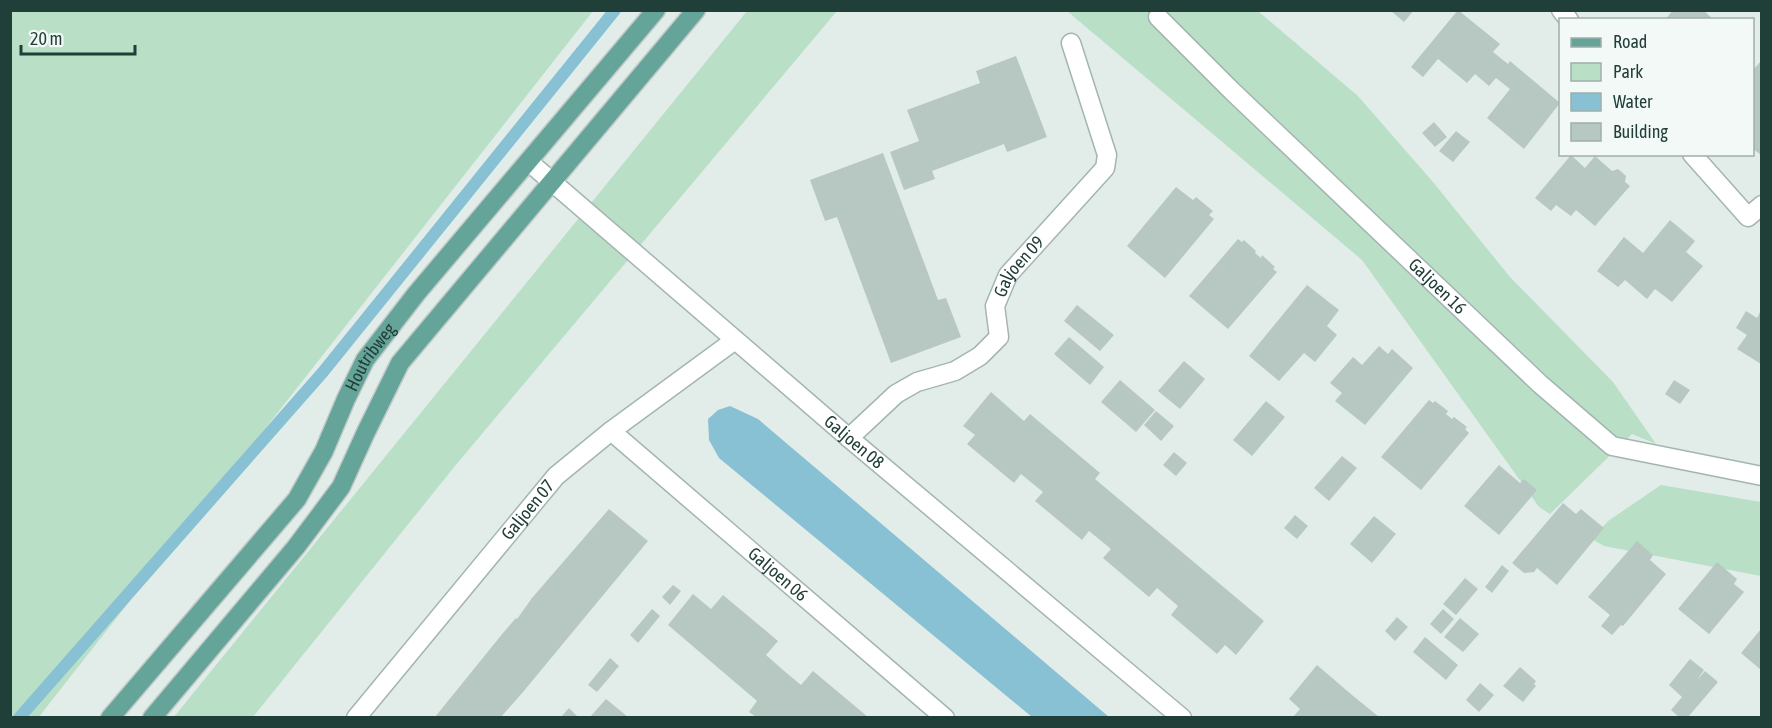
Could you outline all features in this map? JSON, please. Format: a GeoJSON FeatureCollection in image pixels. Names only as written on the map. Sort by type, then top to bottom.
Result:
{"type":"FeatureCollection","features":[{"type":"Feature","properties":{"kind":"main road","name":"Houtribweg"},"geometry":{"type":"LineString","coordinates":[[110,717],[297,499],[324,451],[365,360],[416,294],[656,10]]}},
{"type":"Feature","properties":{"kind":"main road","name":"Houtribweg"},"geometry":{"type":"LineString","coordinates":[[152,717],[296,547],[341,487],[400,363],[696,10]]}},
{"type":"Feature","properties":{"kind":"street","name":"Galjoen 16"},"geometry":{"type":"LineString","coordinates":[[1158,16],[1241,99],[1540,384],[1612,446],[1761,476]]}},
{"type":"Feature","properties":{"kind":"street","name":"Galjoen 09"},"geometry":{"type":"LineString","coordinates":[[849,438],[896,394],[917,382],[956,371],[980,356],[999,337],[995,306],[1008,274],[1105,168],[1107,155],[1071,43]]}},
{"type":"Feature","properties":{"kind":"street"},"geometry":{"type":"LineString","coordinates":[[1694,156],[1748,216],[1761,206]]}},
{"type":"Feature","properties":{"kind":"street","name":"Galjoen 08"},"geometry":{"type":"LineString","coordinates":[[529,162],[849,438],[1182,717]]}},
{"type":"Feature","properties":{"kind":"street","name":"Galjoen 07"},"geometry":{"type":"LineString","coordinates":[[356,717],[556,476],[611,431],[735,340]]}},
{"type":"Feature","properties":{"kind":"street","name":"Galjoen 06"},"geometry":{"type":"LineString","coordinates":[[611,431],[945,717]]}},
{"type":"Feature","properties":{"kind":"green space"},"geometry":{"type":"Polygon","coordinates":[[[10,11],[593,11],[38,718],[10,717],[10,11]]]}},
{"type":"Feature","properties":{"kind":"green space"},"geometry":{"type":"Polygon","coordinates":[[[747,11],[837,11],[455,466],[253,717],[173,718],[747,11]]]}},
{"type":"Feature","properties":{"kind":"green space"},"geometry":{"type":"Polygon","coordinates":[[[1067,11],[1258,11],[1358,96],[1433,182],[1510,277],[1613,382],[1656,444],[1632,434],[1550,514],[1539,507],[1362,260],[1067,11]]]}},
{"type":"Feature","properties":{"kind":"green space"},"geometry":{"type":"Polygon","coordinates":[[[1661,485],[1761,502],[1761,576],[1604,546],[1592,539],[1608,521],[1661,485]]]}},
{"type":"Feature","properties":{"kind":"water"},"geometry":{"type":"Polygon","coordinates":[[[730,406],[758,419],[1109,717],[1032,717],[719,458],[709,440],[708,419],[718,410],[730,406]]]}},
{"type":"Feature","properties":{"kind":"building"},"geometry":{"type":"Polygon","coordinates":[[[1390,10],[1414,10],[1404,22],[1390,10]]]}},
{"type":"Feature","properties":{"kind":"building"},"geometry":{"type":"Polygon","coordinates":[[[1458,10],[1500,44],[1493,52],[1508,64],[1510,61],[1559,104],[1524,149],[1487,118],[1510,89],[1496,78],[1489,86],[1475,74],[1467,83],[1438,59],[1423,77],[1411,67],[1458,10]]]}},
{"type":"Feature","properties":{"kind":"building"},"geometry":{"type":"Polygon","coordinates":[[[1673,10],[1703,10],[1712,18],[1667,18],[1673,10]]]}},
{"type":"Feature","properties":{"kind":"building"},"geometry":{"type":"Polygon","coordinates":[[[1016,56],[1047,137],[1007,152],[1004,144],[932,171],[935,179],[904,190],[890,152],[919,141],[907,110],[980,83],[976,71],[1016,56]]]}},
{"type":"Feature","properties":{"kind":"building"},"geometry":{"type":"Polygon","coordinates":[[[1761,61],[1761,155],[1754,150],[1754,69],[1761,61]]]}},
{"type":"Feature","properties":{"kind":"building"},"geometry":{"type":"Polygon","coordinates":[[[1434,122],[1447,137],[1435,147],[1422,133],[1434,122]]]}},
{"type":"Feature","properties":{"kind":"building"},"geometry":{"type":"Polygon","coordinates":[[[1456,131],[1470,142],[1453,162],[1439,151],[1456,131]]]}},
{"type":"Feature","properties":{"kind":"building"},"geometry":{"type":"Polygon","coordinates":[[[883,153],[938,300],[946,298],[961,337],[891,363],[837,217],[825,221],[810,180],[883,153]]]}},
{"type":"Feature","properties":{"kind":"building"},"geometry":{"type":"Polygon","coordinates":[[[1570,156],[1585,168],[1595,156],[1612,171],[1618,169],[1626,176],[1625,182],[1630,186],[1595,226],[1576,210],[1571,216],[1556,205],[1551,211],[1535,198],[1570,156]]]}},
{"type":"Feature","properties":{"kind":"building"},"geometry":{"type":"Polygon","coordinates":[[[1176,187],[1193,200],[1196,197],[1213,211],[1209,215],[1214,219],[1165,278],[1127,246],[1176,187]]]}},
{"type":"Feature","properties":{"kind":"building"},"geometry":{"type":"Polygon","coordinates":[[[1670,220],[1695,241],[1686,252],[1703,266],[1672,302],[1655,289],[1647,299],[1625,280],[1618,287],[1597,271],[1624,237],[1643,253],[1670,220]]]}},
{"type":"Feature","properties":{"kind":"building"},"geometry":{"type":"Polygon","coordinates":[[[1238,239],[1242,242],[1244,240],[1261,258],[1262,255],[1275,267],[1273,269],[1277,272],[1228,329],[1189,296],[1238,239]]]}},
{"type":"Feature","properties":{"kind":"building"},"geometry":{"type":"Polygon","coordinates":[[[1307,285],[1339,310],[1327,326],[1337,335],[1315,362],[1304,353],[1279,381],[1249,356],[1307,285]]]}},
{"type":"Feature","properties":{"kind":"building"},"geometry":{"type":"Polygon","coordinates":[[[1077,305],[1114,335],[1100,351],[1064,321],[1077,305]]]}},
{"type":"Feature","properties":{"kind":"building"},"geometry":{"type":"Polygon","coordinates":[[[1761,310],[1761,364],[1737,349],[1747,335],[1736,328],[1746,311],[1757,318],[1761,310]]]}},
{"type":"Feature","properties":{"kind":"building"},"geometry":{"type":"Polygon","coordinates":[[[1069,337],[1104,367],[1090,385],[1054,354],[1069,337]]]}},
{"type":"Feature","properties":{"kind":"building"},"geometry":{"type":"Polygon","coordinates":[[[1379,346],[1388,354],[1392,349],[1413,368],[1365,425],[1335,401],[1342,393],[1330,383],[1353,357],[1362,365],[1379,346]]]}},
{"type":"Feature","properties":{"kind":"building"},"geometry":{"type":"Polygon","coordinates":[[[1184,361],[1205,379],[1180,409],[1158,391],[1184,361]]]}},
{"type":"Feature","properties":{"kind":"building"},"geometry":{"type":"Polygon","coordinates":[[[1120,380],[1155,410],[1136,432],[1101,402],[1120,380]]]}},
{"type":"Feature","properties":{"kind":"building"},"geometry":{"type":"Polygon","coordinates":[[[1674,380],[1690,390],[1680,404],[1665,394],[1674,380]]]}},
{"type":"Feature","properties":{"kind":"building"},"geometry":{"type":"Polygon","coordinates":[[[991,392],[1024,421],[1030,414],[1100,473],[1095,479],[1264,621],[1236,655],[1225,645],[1217,654],[1171,615],[1178,606],[1157,588],[1149,597],[1103,558],[1111,549],[1089,531],[1082,540],[1035,501],[1043,492],[1021,474],[1014,483],[967,444],[975,435],[963,426],[991,392]]]}},
{"type":"Feature","properties":{"kind":"building"},"geometry":{"type":"Polygon","coordinates":[[[1429,400],[1433,403],[1435,401],[1448,411],[1446,414],[1467,427],[1465,429],[1469,433],[1421,490],[1381,457],[1429,400]]]}},
{"type":"Feature","properties":{"kind":"building"},"geometry":{"type":"Polygon","coordinates":[[[1266,401],[1285,417],[1252,456],[1233,440],[1266,401]]]}},
{"type":"Feature","properties":{"kind":"building"},"geometry":{"type":"Polygon","coordinates":[[[1156,411],[1174,426],[1161,441],[1144,425],[1156,411]]]}},
{"type":"Feature","properties":{"kind":"building"},"geometry":{"type":"Polygon","coordinates":[[[1174,452],[1187,463],[1176,476],[1163,465],[1174,452]]]}},
{"type":"Feature","properties":{"kind":"building"},"geometry":{"type":"Polygon","coordinates":[[[1342,456],[1357,468],[1329,501],[1314,488],[1342,456]]]}},
{"type":"Feature","properties":{"kind":"building"},"geometry":{"type":"Polygon","coordinates":[[[1499,465],[1520,483],[1524,479],[1537,490],[1499,535],[1464,506],[1499,465]]]}},
{"type":"Feature","properties":{"kind":"building"},"geometry":{"type":"Polygon","coordinates":[[[1563,503],[1576,514],[1581,509],[1604,528],[1557,585],[1537,568],[1534,572],[1524,573],[1512,563],[1563,503]]]}},
{"type":"Feature","properties":{"kind":"building"},"geometry":{"type":"Polygon","coordinates":[[[609,509],[648,541],[523,692],[501,717],[435,717],[532,598],[609,509]]]}},
{"type":"Feature","properties":{"kind":"building"},"geometry":{"type":"Polygon","coordinates":[[[1295,515],[1308,526],[1297,539],[1284,528],[1295,515]]]}},
{"type":"Feature","properties":{"kind":"building"},"geometry":{"type":"Polygon","coordinates":[[[1374,516],[1396,534],[1372,563],[1350,544],[1374,516]]]}},
{"type":"Feature","properties":{"kind":"building"},"geometry":{"type":"Polygon","coordinates":[[[1637,541],[1653,555],[1650,560],[1666,574],[1623,626],[1621,625],[1612,635],[1601,626],[1610,615],[1588,597],[1637,541]]]}},
{"type":"Feature","properties":{"kind":"building"},"geometry":{"type":"Polygon","coordinates":[[[1717,562],[1737,579],[1734,584],[1744,592],[1709,634],[1678,609],[1717,562]]]}},
{"type":"Feature","properties":{"kind":"building"},"geometry":{"type":"Polygon","coordinates":[[[1502,565],[1509,571],[1492,593],[1485,587],[1502,565]]]}},
{"type":"Feature","properties":{"kind":"building"},"geometry":{"type":"Polygon","coordinates":[[[1465,578],[1478,589],[1456,615],[1443,604],[1465,578]]]}},
{"type":"Feature","properties":{"kind":"building"},"geometry":{"type":"Polygon","coordinates":[[[673,585],[681,591],[670,605],[662,597],[673,585]]]}},
{"type":"Feature","properties":{"kind":"building"},"geometry":{"type":"Polygon","coordinates":[[[693,594],[711,609],[723,595],[778,641],[766,655],[783,670],[801,685],[813,671],[868,717],[756,717],[749,712],[757,701],[668,625],[693,594]]]}},
{"type":"Feature","properties":{"kind":"building"},"geometry":{"type":"Polygon","coordinates":[[[652,609],[660,616],[638,643],[630,635],[652,609]]]}},
{"type":"Feature","properties":{"kind":"building"},"geometry":{"type":"Polygon","coordinates":[[[1443,609],[1454,619],[1441,634],[1430,624],[1443,609]]]}},
{"type":"Feature","properties":{"kind":"building"},"geometry":{"type":"Polygon","coordinates":[[[1397,617],[1408,627],[1395,641],[1385,631],[1397,617]]]}},
{"type":"Feature","properties":{"kind":"building"},"geometry":{"type":"Polygon","coordinates":[[[1460,618],[1479,634],[1463,652],[1444,637],[1460,618]]]}},
{"type":"Feature","properties":{"kind":"building"},"geometry":{"type":"Polygon","coordinates":[[[1761,629],[1761,670],[1741,653],[1761,629]]]}},
{"type":"Feature","properties":{"kind":"building"},"geometry":{"type":"Polygon","coordinates":[[[1425,637],[1458,665],[1446,680],[1413,652],[1425,637]]]}},
{"type":"Feature","properties":{"kind":"building"},"geometry":{"type":"Polygon","coordinates":[[[610,658],[619,666],[597,692],[588,685],[610,658]]]}},
{"type":"Feature","properties":{"kind":"building"},"geometry":{"type":"Polygon","coordinates":[[[1690,659],[1704,670],[1697,680],[1705,671],[1718,682],[1688,717],[1679,717],[1671,710],[1682,697],[1669,685],[1690,659]]]}},
{"type":"Feature","properties":{"kind":"building"},"geometry":{"type":"Polygon","coordinates":[[[1317,665],[1379,717],[1293,717],[1300,709],[1289,699],[1317,665]]]}},
{"type":"Feature","properties":{"kind":"building"},"geometry":{"type":"Polygon","coordinates":[[[1520,667],[1536,681],[1534,684],[1536,686],[1523,702],[1503,686],[1520,667]]]}},
{"type":"Feature","properties":{"kind":"building"},"geometry":{"type":"Polygon","coordinates":[[[1480,683],[1494,695],[1479,712],[1466,700],[1480,683]]]}},
{"type":"Feature","properties":{"kind":"building"},"geometry":{"type":"Polygon","coordinates":[[[606,699],[628,717],[590,717],[606,699]]]}},
{"type":"Feature","properties":{"kind":"building"},"geometry":{"type":"Polygon","coordinates":[[[569,708],[577,716],[561,717],[569,708]]]}},
{"type":"Feature","properties":{"kind":"waterway"},"geometry":{"type":"LineString","coordinates":[[19,718],[323,372],[615,10]]}}]}
